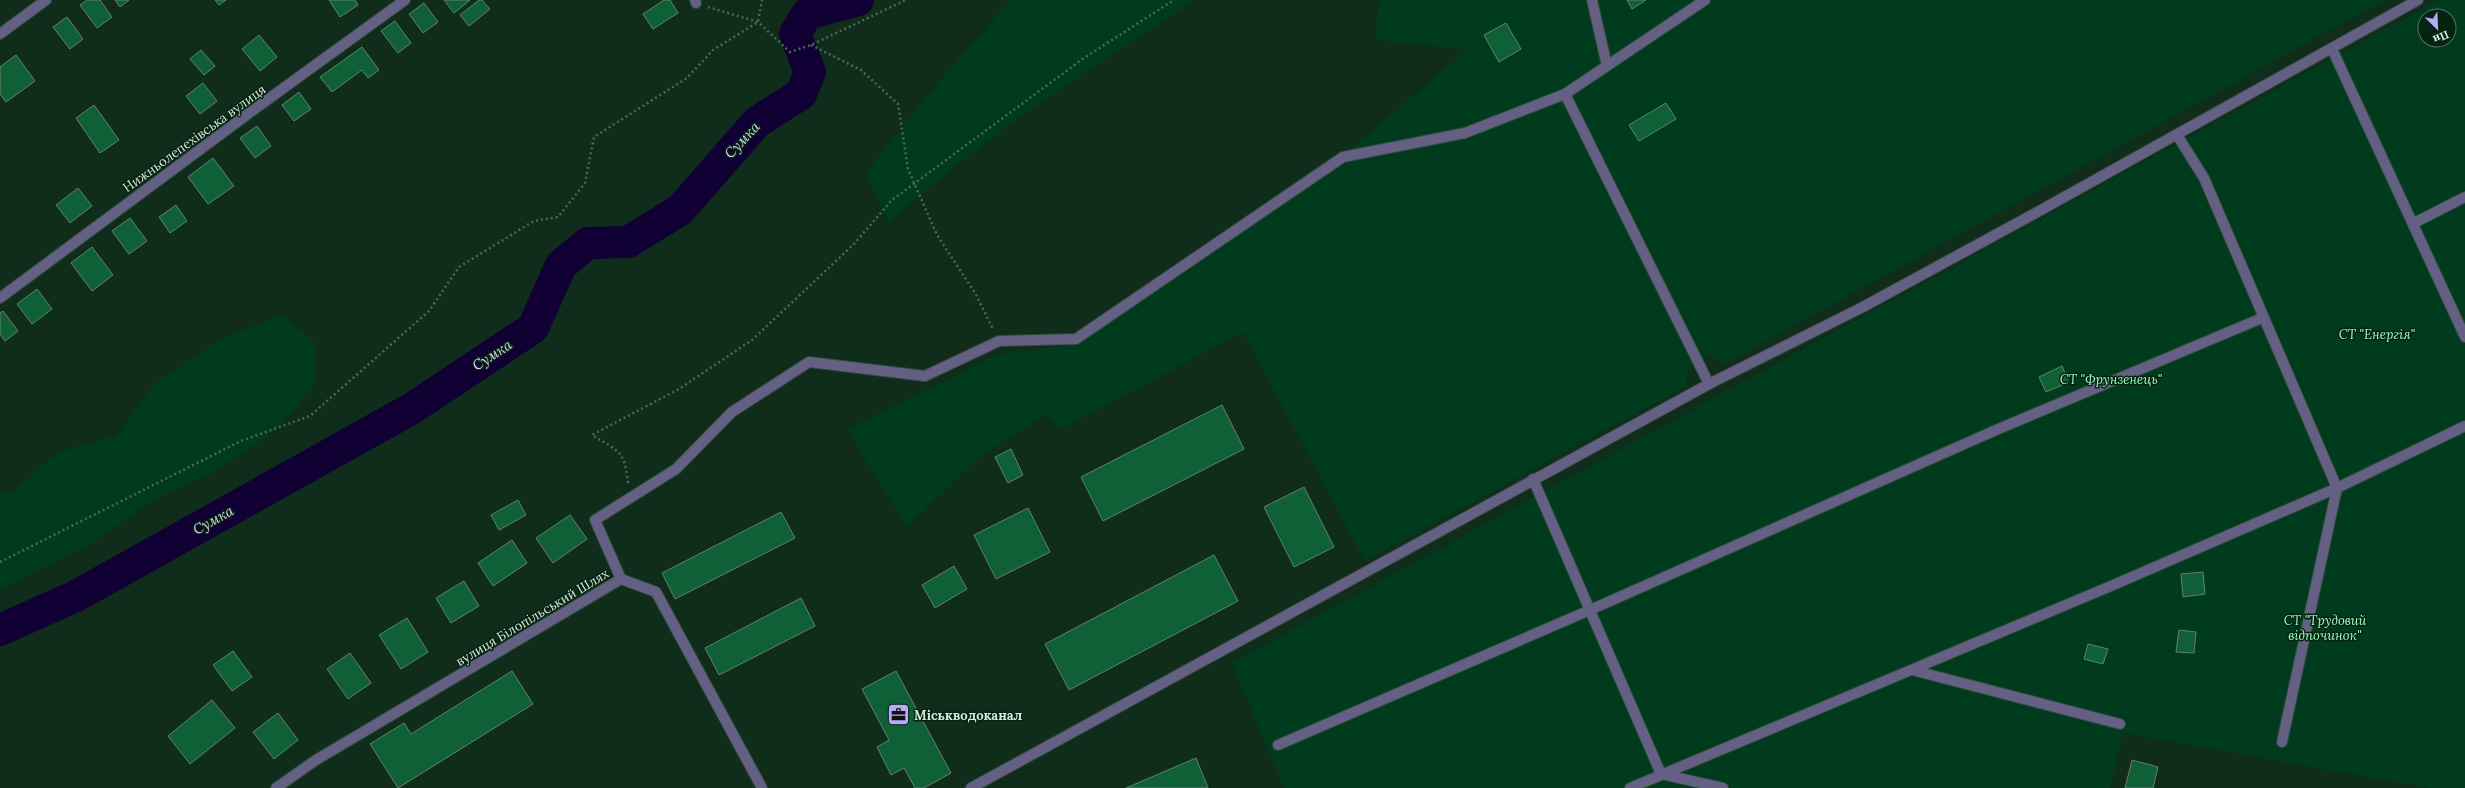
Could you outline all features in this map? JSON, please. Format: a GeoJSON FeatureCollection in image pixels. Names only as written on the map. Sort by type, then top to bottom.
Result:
{"type":"FeatureCollection","features":[{"type":"Feature","properties":{"kind":"street"},"geometry":{"type":"LineString","coordinates":[[0,34],[46,0]]}},
{"type":"Feature","properties":{"kind":"street","name":"Нижньолепехівська вулиця"},"geometry":{"type":"LineString","coordinates":[[0,298],[405,0]]}},
{"type":"Feature","properties":{"kind":"street"},"geometry":{"type":"LineString","coordinates":[[1592,0],[1607,66]]}},
{"type":"Feature","properties":{"kind":"street"},"geometry":{"type":"LineString","coordinates":[[621,579],[595,520],[676,469],[732,412],[809,362],[925,376],[999,341],[1076,339],[1343,157],[1465,133],[1565,94],[1705,0]]}},
{"type":"Feature","properties":{"kind":"street"},"geometry":{"type":"LineString","coordinates":[[971,788],[1708,384],[1861,308],[2177,135],[2418,0]]}},
{"type":"Feature","properties":{"kind":"street"},"geometry":{"type":"LineString","coordinates":[[2332,49],[2414,223],[2465,337]]}},
{"type":"Feature","properties":{"kind":"street"},"geometry":{"type":"LineString","coordinates":[[1565,94],[1708,384]]}},
{"type":"Feature","properties":{"kind":"street"},"geometry":{"type":"LineString","coordinates":[[2177,135],[2204,178],[2262,318],[2337,488],[2282,742]]}},
{"type":"Feature","properties":{"kind":"street"},"geometry":{"type":"LineString","coordinates":[[2414,223],[2465,198]]}},
{"type":"Feature","properties":{"kind":"street"},"geometry":{"type":"LineString","coordinates":[[1278,745],[1590,610],[1996,430],[2262,318]]}},
{"type":"Feature","properties":{"kind":"street"},"geometry":{"type":"LineString","coordinates":[[1630,788],[1912,670],[2337,488],[2465,426]]}},
{"type":"Feature","properties":{"kind":"street"},"geometry":{"type":"LineString","coordinates":[[1533,480],[1662,774]]}},
{"type":"Feature","properties":{"kind":"street","name":"вулиця Білопільський Шлях"},"geometry":{"type":"LineString","coordinates":[[276,788],[316,760],[621,579],[656,592],[762,788]]}},
{"type":"Feature","properties":{"kind":"street"},"geometry":{"type":"LineString","coordinates":[[1912,670],[2120,724]]}},
{"type":"Feature","properties":{"kind":"street"},"geometry":{"type":"LineString","coordinates":[[1662,774],[1724,788]]}},
{"type":"Feature","properties":{"kind":"path"},"geometry":{"type":"LineString","coordinates":[[0,562],[241,441],[310,416],[429,311],[459,267],[534,221],[558,217],[585,183],[594,137],[687,78],[714,50],[758,22],[762,0]]}},
{"type":"Feature","properties":{"kind":"path"},"geometry":{"type":"LineString","coordinates":[[695,2],[758,22],[790,52],[812,45],[906,0]]}},
{"type":"Feature","properties":{"kind":"path"},"geometry":{"type":"LineString","coordinates":[[631,498],[626,461],[620,453],[592,435],[679,389],[752,340],[854,244],[892,200],[1084,58],[1174,0]]}},
{"type":"Feature","properties":{"kind":"path"},"geometry":{"type":"LineString","coordinates":[[812,45],[861,70],[898,104],[908,169],[937,235],[975,293],[999,341]]}},
{"type":"Feature","properties":{"kind":"green space"},"geometry":{"type":"Polygon","coordinates":[[[1013,0],[1196,0],[1077,78],[999,133],[961,162],[889,223],[866,173],[931,91],[1007,4],[1013,0]]]}},
{"type":"Feature","properties":{"kind":"green space"},"geometry":{"type":"Polygon","coordinates":[[[1379,0],[2385,0],[1724,364],[1710,356],[1688,367],[1686,386],[1365,561],[1243,332],[1060,430],[1046,415],[980,456],[907,527],[847,429],[997,355],[1078,344],[1341,157],[1467,50],[1375,40],[1379,0]]]}},
{"type":"Feature","properties":{"kind":"green space"},"geometry":{"type":"Polygon","coordinates":[[[2439,0],[2465,0],[2465,788],[2430,788],[2123,733],[2110,788],[1284,788],[1232,663],[2417,12],[2417,48],[2457,48],[2457,8],[2424,8],[2439,0]]]}},
{"type":"Feature","properties":{"kind":"green space"},"geometry":{"type":"Polygon","coordinates":[[[284,315],[315,343],[316,383],[278,428],[213,473],[153,500],[91,544],[0,590],[0,495],[14,491],[58,452],[116,436],[156,382],[226,336],[284,315]]]}},
{"type":"Feature","properties":{"kind":"building"},"geometry":{"type":"Polygon","coordinates":[[[87,0],[100,0],[112,17],[97,28],[80,5],[87,0]]]}},
{"type":"Feature","properties":{"kind":"building"},"geometry":{"type":"Polygon","coordinates":[[[115,0],[129,0],[120,7],[115,0]]]}},
{"type":"Feature","properties":{"kind":"building"},"geometry":{"type":"Polygon","coordinates":[[[215,0],[226,0],[219,5],[215,0]]]}},
{"type":"Feature","properties":{"kind":"building"},"geometry":{"type":"Polygon","coordinates":[[[329,0],[355,0],[358,5],[340,17],[329,0]]]}},
{"type":"Feature","properties":{"kind":"building"},"geometry":{"type":"Polygon","coordinates":[[[444,0],[470,0],[454,13],[444,0]]]}},
{"type":"Feature","properties":{"kind":"building"},"geometry":{"type":"Polygon","coordinates":[[[479,0],[482,0],[490,9],[469,26],[460,15],[479,0]]]}},
{"type":"Feature","properties":{"kind":"building"},"geometry":{"type":"Polygon","coordinates":[[[664,0],[670,0],[678,13],[653,29],[643,14],[664,0]]]}},
{"type":"Feature","properties":{"kind":"building"},"geometry":{"type":"Polygon","coordinates":[[[1627,0],[1646,0],[1632,9],[1627,0]]]}},
{"type":"Feature","properties":{"kind":"building"},"geometry":{"type":"Polygon","coordinates":[[[424,3],[438,22],[423,33],[409,14],[424,3]]]}},
{"type":"Feature","properties":{"kind":"building"},"geometry":{"type":"Polygon","coordinates":[[[67,17],[83,39],[70,49],[53,27],[67,17]]]}},
{"type":"Feature","properties":{"kind":"building"},"geometry":{"type":"Polygon","coordinates":[[[395,21],[411,43],[398,53],[381,31],[395,21]]]}},
{"type":"Feature","properties":{"kind":"building"},"geometry":{"type":"Polygon","coordinates":[[[1506,23],[1521,49],[1499,62],[1484,35],[1506,23]]]}},
{"type":"Feature","properties":{"kind":"building"},"geometry":{"type":"Polygon","coordinates":[[[259,35],[277,57],[260,71],[242,49],[259,35]]]}},
{"type":"Feature","properties":{"kind":"building"},"geometry":{"type":"Polygon","coordinates":[[[362,47],[379,70],[368,78],[362,70],[332,92],[320,77],[362,47]]]}},
{"type":"Feature","properties":{"kind":"building"},"geometry":{"type":"Polygon","coordinates":[[[201,50],[215,66],[204,75],[190,59],[201,50]]]}},
{"type":"Feature","properties":{"kind":"building"},"geometry":{"type":"Polygon","coordinates":[[[16,55],[35,81],[6,102],[0,94],[0,67],[16,55]]]}},
{"type":"Feature","properties":{"kind":"building"},"geometry":{"type":"Polygon","coordinates":[[[203,83],[217,101],[200,114],[186,96],[203,83]]]}},
{"type":"Feature","properties":{"kind":"building"},"geometry":{"type":"Polygon","coordinates":[[[299,92],[311,109],[294,121],[282,105],[299,92]]]}},
{"type":"Feature","properties":{"kind":"building"},"geometry":{"type":"Polygon","coordinates":[[[1666,103],[1676,119],[1639,141],[1629,125],[1666,103]]]}},
{"type":"Feature","properties":{"kind":"building"},"geometry":{"type":"Polygon","coordinates":[[[94,105],[119,140],[100,153],[76,118],[94,105]]]}},
{"type":"Feature","properties":{"kind":"building"},"geometry":{"type":"Polygon","coordinates":[[[257,126],[271,146],[255,158],[240,138],[257,126]]]}},
{"type":"Feature","properties":{"kind":"building"},"geometry":{"type":"Polygon","coordinates":[[[213,158],[234,186],[208,204],[188,177],[213,158]]]}},
{"type":"Feature","properties":{"kind":"building"},"geometry":{"type":"Polygon","coordinates":[[[78,188],[92,206],[70,223],[56,205],[78,188]]]}},
{"type":"Feature","properties":{"kind":"building"},"geometry":{"type":"Polygon","coordinates":[[[176,205],[187,221],[170,233],[159,217],[176,205]]]}},
{"type":"Feature","properties":{"kind":"building"},"geometry":{"type":"Polygon","coordinates":[[[130,218],[147,241],[129,254],[112,231],[130,218]]]}},
{"type":"Feature","properties":{"kind":"building"},"geometry":{"type":"Polygon","coordinates":[[[92,247],[113,275],[92,291],[71,263],[92,247]]]}},
{"type":"Feature","properties":{"kind":"building"},"geometry":{"type":"Polygon","coordinates":[[[37,289],[52,309],[32,324],[17,304],[37,289]]]}},
{"type":"Feature","properties":{"kind":"building"},"geometry":{"type":"Polygon","coordinates":[[[3,311],[18,331],[5,341],[0,334],[0,313],[3,311]]]}},
{"type":"Feature","properties":{"kind":"building"},"geometry":{"type":"Polygon","coordinates":[[[2062,366],[2069,382],[2046,392],[2039,377],[2062,366]]]}},
{"type":"Feature","properties":{"kind":"building"},"geometry":{"type":"Polygon","coordinates":[[[1222,405],[1244,449],[1103,521],[1081,477],[1222,405]]]}},
{"type":"Feature","properties":{"kind":"building"},"geometry":{"type":"Polygon","coordinates":[[[1011,449],[1023,475],[1008,483],[995,457],[1011,449]]]}},
{"type":"Feature","properties":{"kind":"building"},"geometry":{"type":"Polygon","coordinates":[[[1304,487],[1334,547],[1294,567],[1264,507],[1304,487]]]}},
{"type":"Feature","properties":{"kind":"building"},"geometry":{"type":"Polygon","coordinates":[[[518,500],[526,515],[499,530],[491,515],[518,500]]]}},
{"type":"Feature","properties":{"kind":"building"},"geometry":{"type":"Polygon","coordinates":[[[1028,508],[1050,552],[996,579],[974,535],[1028,508]]]}},
{"type":"Feature","properties":{"kind":"building"},"geometry":{"type":"Polygon","coordinates":[[[781,512],[795,538],[675,599],[662,573],[781,512]]]}},
{"type":"Feature","properties":{"kind":"building"},"geometry":{"type":"Polygon","coordinates":[[[570,515],[587,539],[553,563],[536,538],[570,515]]]}},
{"type":"Feature","properties":{"kind":"building"},"geometry":{"type":"Polygon","coordinates":[[[512,540],[527,563],[493,586],[478,563],[512,540]]]}},
{"type":"Feature","properties":{"kind":"building"},"geometry":{"type":"Polygon","coordinates":[[[1214,555],[1238,601],[1069,690],[1045,644],[1214,555]]]}},
{"type":"Feature","properties":{"kind":"building"},"geometry":{"type":"Polygon","coordinates":[[[954,566],[967,589],[935,608],[922,585],[954,566]]]}},
{"type":"Feature","properties":{"kind":"building"},"geometry":{"type":"Polygon","coordinates":[[[2203,572],[2205,594],[2183,597],[2181,574],[2203,572]]]}},
{"type":"Feature","properties":{"kind":"building"},"geometry":{"type":"Polygon","coordinates":[[[464,581],[479,606],[451,623],[436,598],[464,581]]]}},
{"type":"Feature","properties":{"kind":"building"},"geometry":{"type":"Polygon","coordinates":[[[801,598],[815,626],[719,675],[705,648],[801,598]]]}},
{"type":"Feature","properties":{"kind":"building"},"geometry":{"type":"Polygon","coordinates":[[[407,618],[428,652],[401,669],[379,635],[407,618]]]}},
{"type":"Feature","properties":{"kind":"building"},"geometry":{"type":"Polygon","coordinates":[[[2179,630],[2196,632],[2194,653],[2176,652],[2179,630]]]}},
{"type":"Feature","properties":{"kind":"building"},"geometry":{"type":"Polygon","coordinates":[[[2088,644],[2108,649],[2103,664],[2084,659],[2088,644]]]}},
{"type":"Feature","properties":{"kind":"building"},"geometry":{"type":"Polygon","coordinates":[[[233,651],[252,677],[232,691],[213,665],[233,651]]]}},
{"type":"Feature","properties":{"kind":"building"},"geometry":{"type":"Polygon","coordinates":[[[350,653],[371,683],[348,699],[327,669],[350,653]]]}},
{"type":"Feature","properties":{"kind":"building"},"geometry":{"type":"Polygon","coordinates":[[[512,671],[533,704],[398,788],[370,744],[404,723],[411,734],[512,671]]]}},
{"type":"Feature","properties":{"kind":"building","name":"Міськводоканал"},"geometry":{"type":"Polygon","coordinates":[[[896,671],[951,773],[924,788],[915,788],[904,768],[891,775],[877,747],[889,740],[862,689],[896,671]]]}},
{"type":"Feature","properties":{"kind":"building"},"geometry":{"type":"Polygon","coordinates":[[[212,700],[235,728],[190,764],[168,736],[212,700]]]}},
{"type":"Feature","properties":{"kind":"building"},"geometry":{"type":"Polygon","coordinates":[[[278,713],[298,740],[274,759],[253,732],[278,713]]]}},
{"type":"Feature","properties":{"kind":"building"},"geometry":{"type":"Polygon","coordinates":[[[1196,758],[1208,788],[1126,788],[1196,758]]]}},
{"type":"Feature","properties":{"kind":"building"},"geometry":{"type":"Polygon","coordinates":[[[2132,760],[2158,767],[2153,788],[2125,788],[2132,760]]]}},
{"type":"Feature","properties":{"kind":"waterway","name":"Сумка"},"geometry":{"type":"LineString","coordinates":[[0,630],[76,596],[411,409],[533,328],[561,265],[588,243],[628,242],[680,210],[757,122],[801,94],[810,72],[795,34],[807,14],[858,0]]}},
{"type":"Feature","properties":{"kind":"place","name":"Міськводоканал"},"geometry":{"type":"Point","coordinates":[898,715]}},
{"type":"Feature","properties":{"kind":"park label","name":"СТ \"Енергія\""},"geometry":{"type":"Point","coordinates":[2377,334]}},
{"type":"Feature","properties":{"kind":"park label","name":"СТ \"Фрунзенець\""},"geometry":{"type":"Point","coordinates":[2111,379]}},
{"type":"Feature","properties":{"kind":"park label","name":"СТ \"Трудовий відпочинок\""},"geometry":{"type":"Point","coordinates":[2325,628]}}]}
